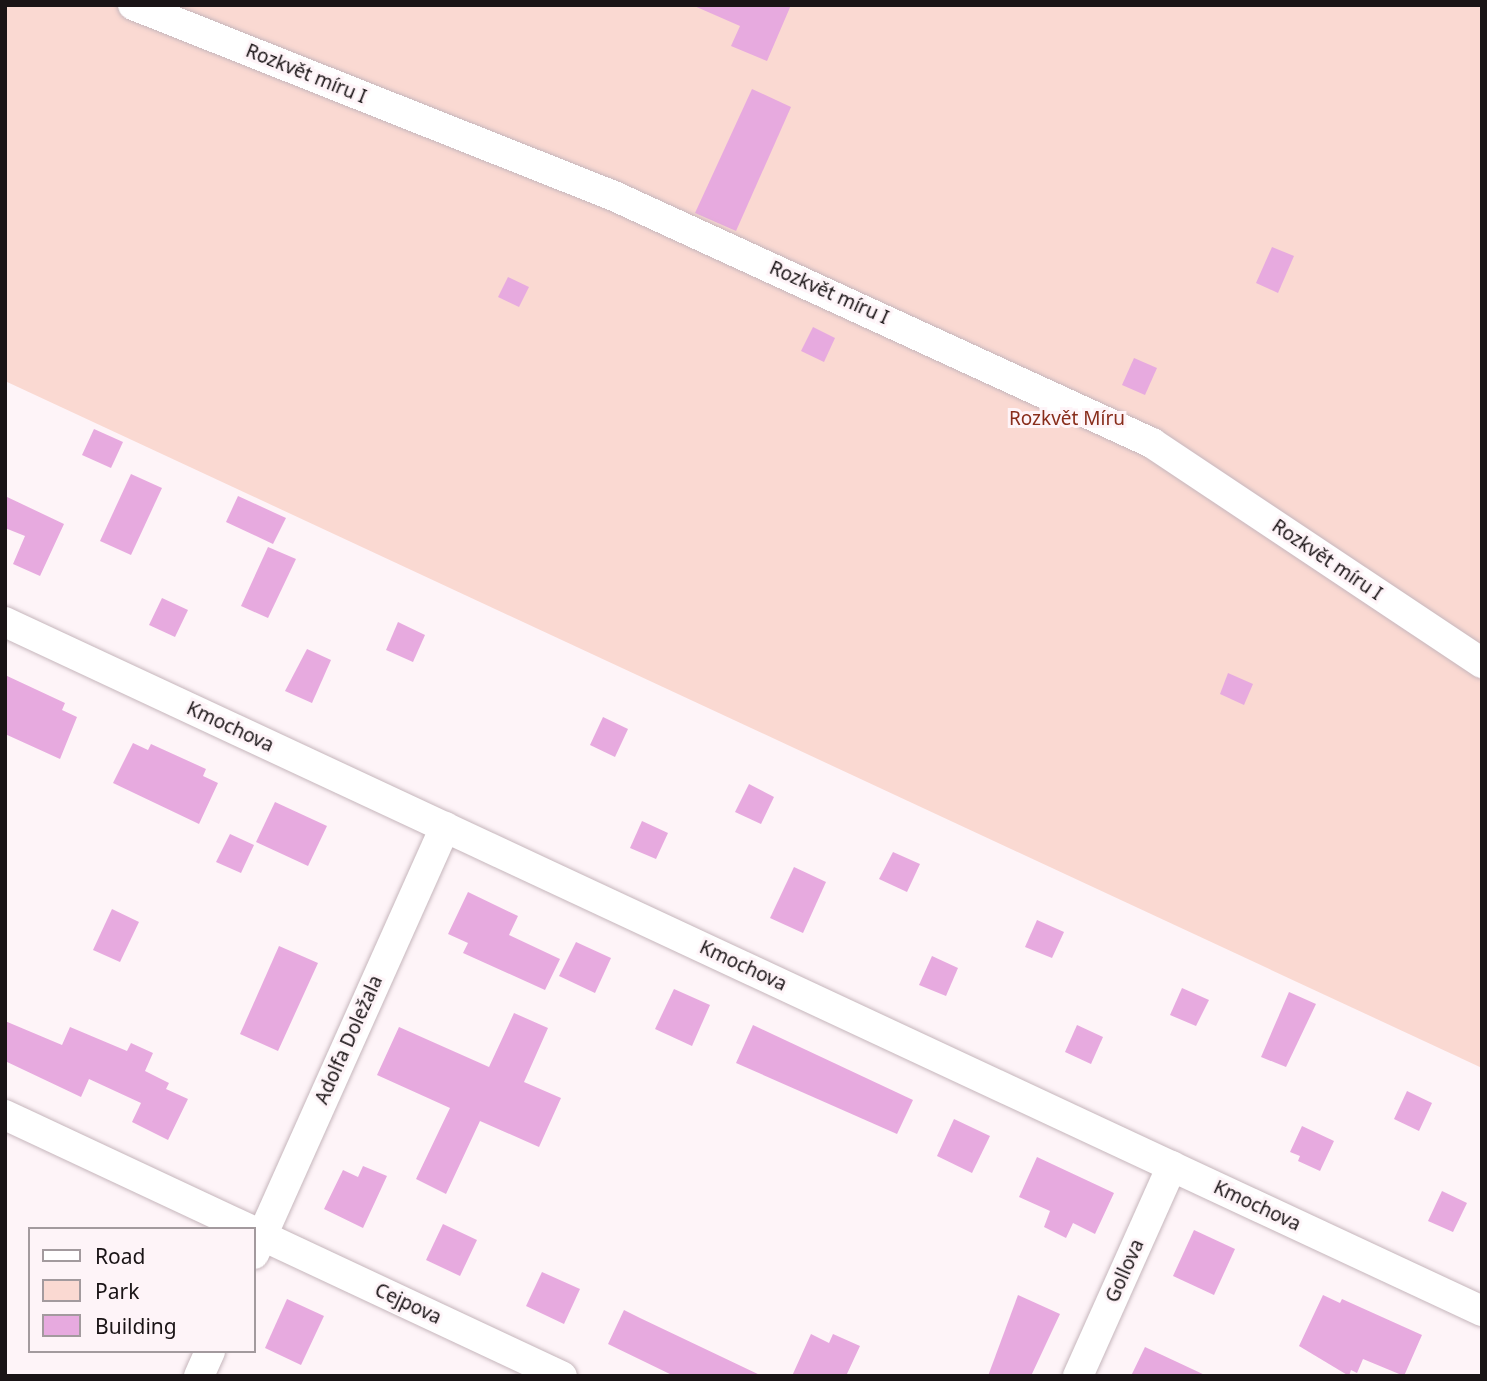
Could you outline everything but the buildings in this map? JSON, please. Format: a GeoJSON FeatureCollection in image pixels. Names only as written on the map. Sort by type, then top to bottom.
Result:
{"type":"FeatureCollection","features":[{"type":"Feature","properties":{"kind":"street","name":"Rozkvět míru I"},"geometry":{"type":"LineString","coordinates":[[133,5],[614,196],[1152,443],[1482,663]]}},
{"type":"Feature","properties":{"kind":"street","name":"Kmochova"},"geometry":{"type":"LineString","coordinates":[[5,622],[1482,1311]]}},
{"type":"Feature","properties":{"kind":"street","name":"Adolfa Doležala"},"geometry":{"type":"LineString","coordinates":[[256,1233],[445,827]]}},
{"type":"Feature","properties":{"kind":"street","name":"Cejpova"},"geometry":{"type":"LineString","coordinates":[[5,1115],[234,1227]]}},
{"type":"Feature","properties":{"kind":"street","name":"Gollova"},"geometry":{"type":"LineString","coordinates":[[1078,1376],[1172,1166]]}},
{"type":"Feature","properties":{"kind":"street","name":"Cejpova"},"geometry":{"type":"LineString","coordinates":[[256,1238],[562,1376]]}},
{"type":"Feature","properties":{"kind":"street"},"geometry":{"type":"LineString","coordinates":[[199,1376],[209,1353]]}},
{"type":"Feature","properties":{"kind":"green space","name":"Rozkvět Míru"},"geometry":{"type":"Polygon","coordinates":[[[5,5],[1482,5],[1482,1068],[5,381],[5,5]]]}}]}
